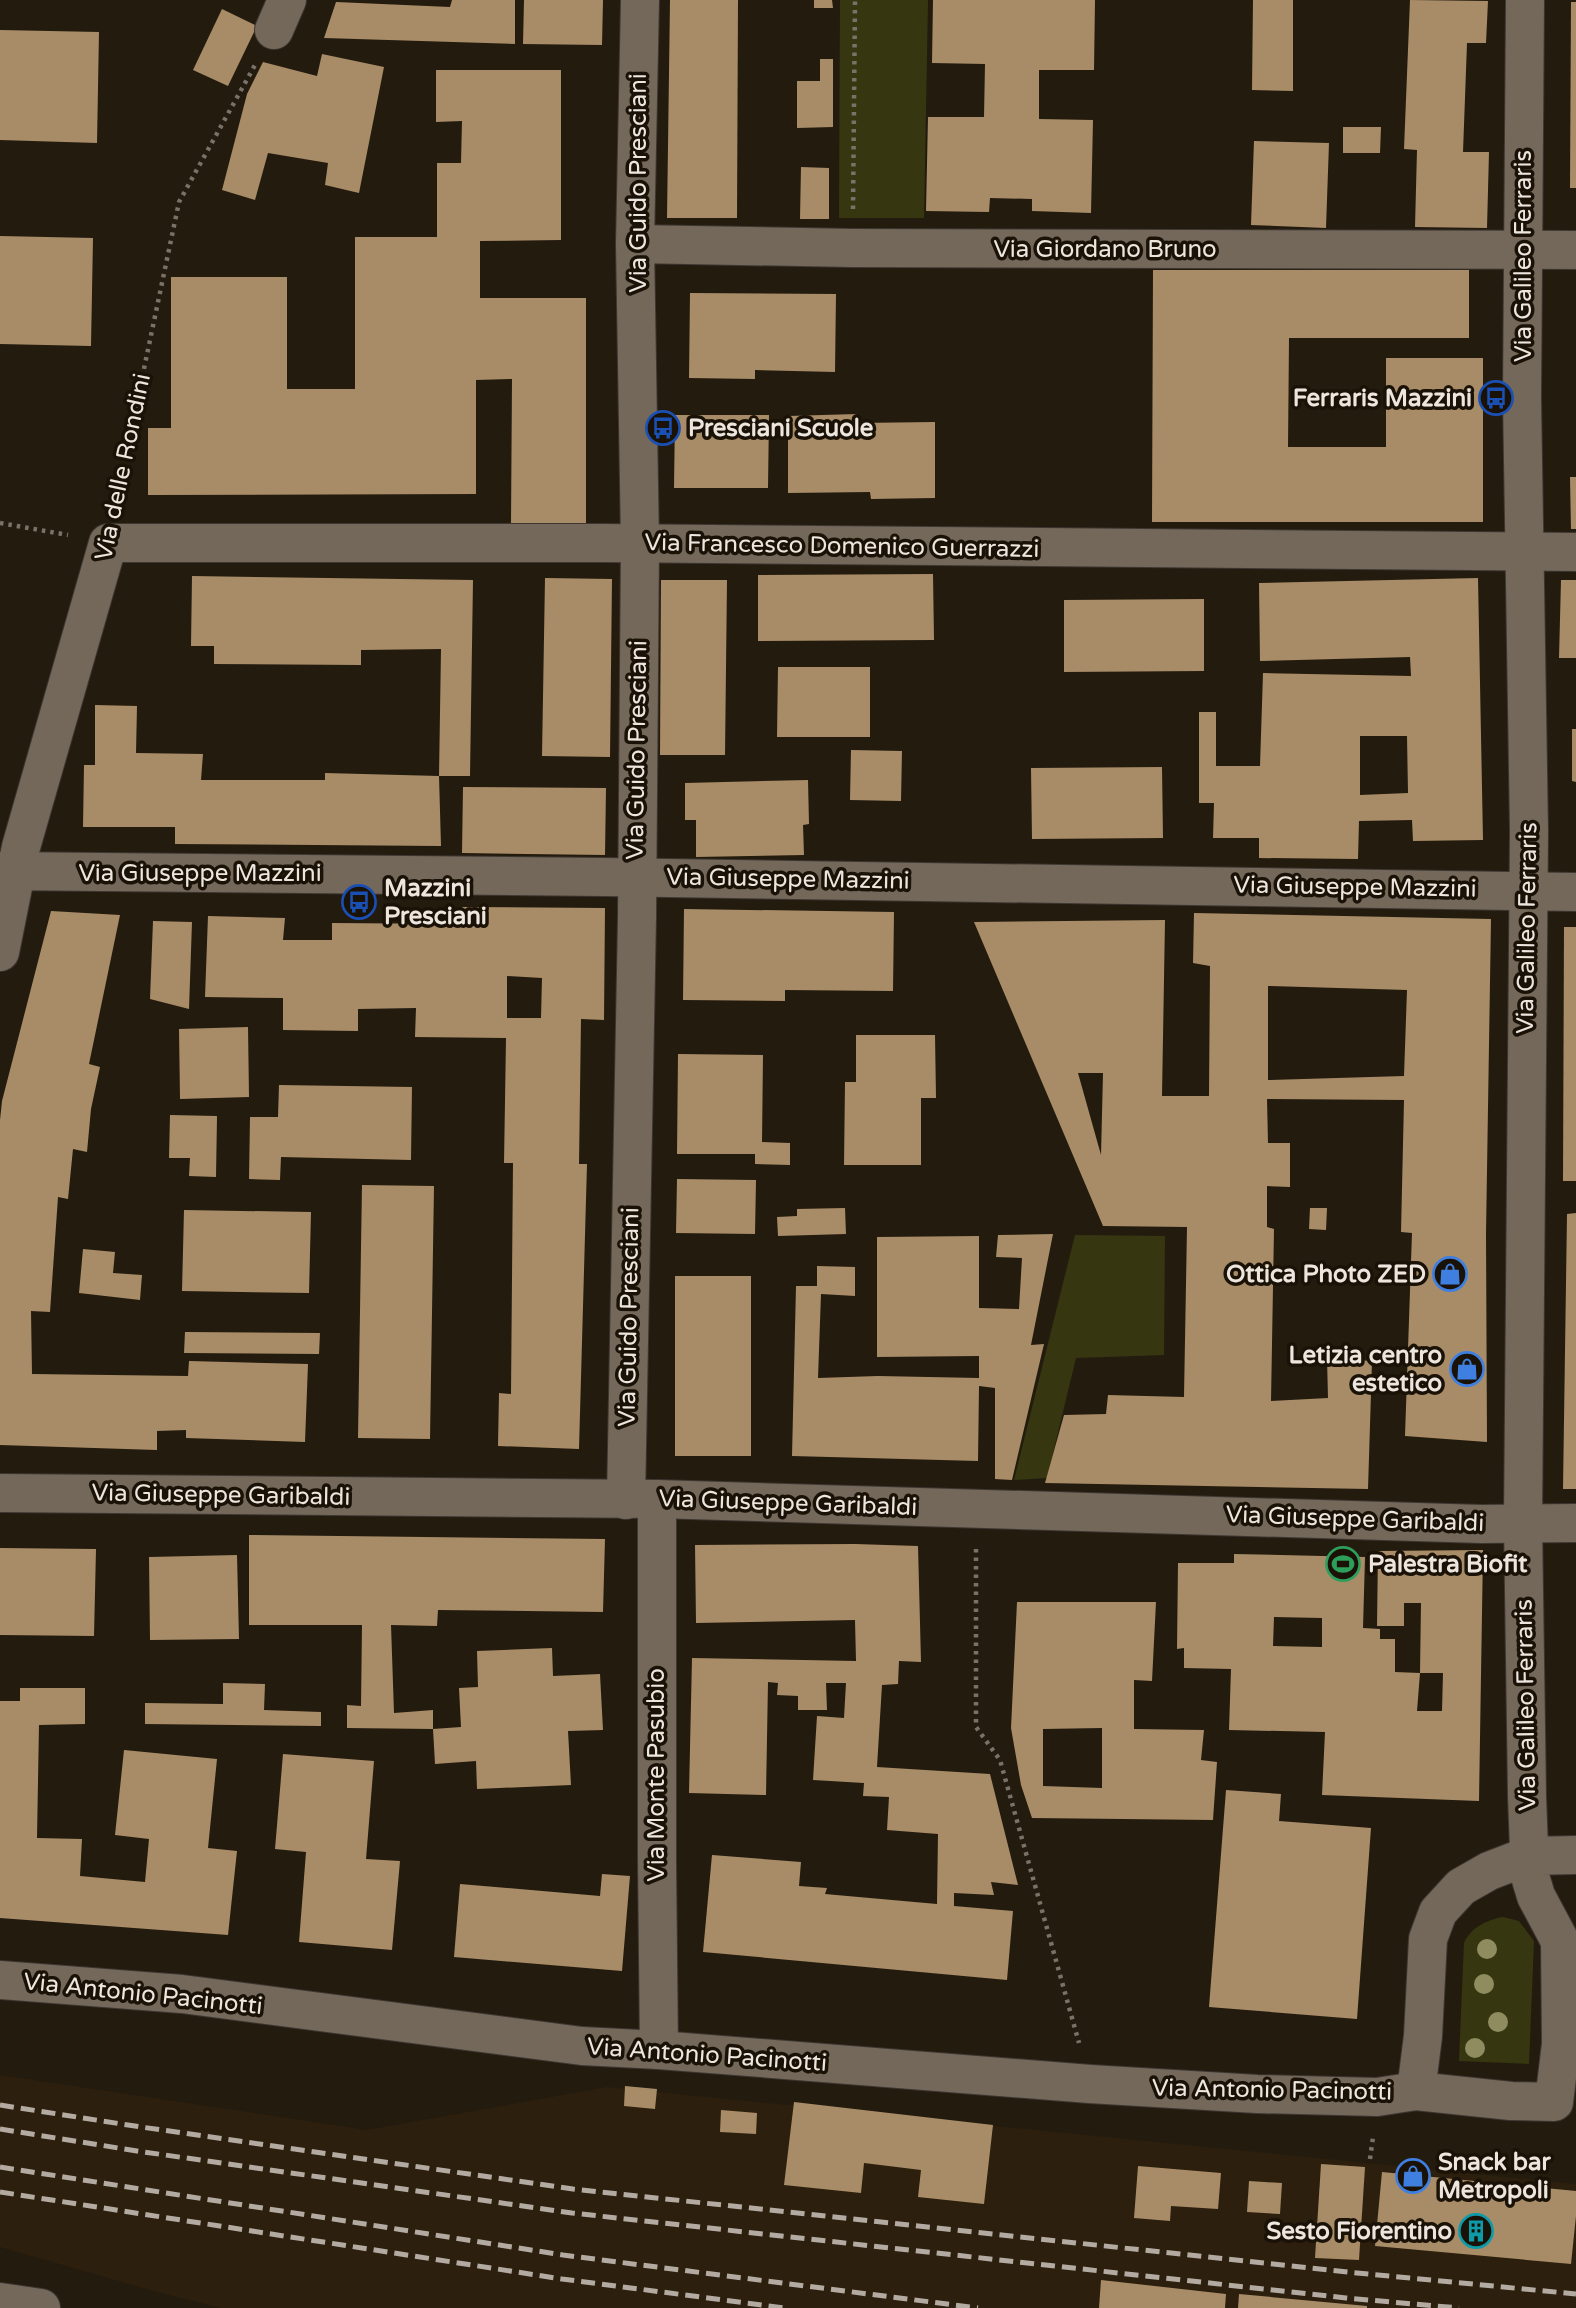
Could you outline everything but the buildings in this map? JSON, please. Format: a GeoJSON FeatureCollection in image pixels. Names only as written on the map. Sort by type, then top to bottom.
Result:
{"type":"FeatureCollection","features":[{"type":"Feature","properties":{"kind":"street","name":"Via Guido Presciani"},"geometry":{"type":"LineString","coordinates":[[640,0],[635,244],[640,544],[636,877],[641,1499]]}},
{"type":"Feature","properties":{"kind":"street","name":"Via Galileo Ferraris"},"geometry":{"type":"LineString","coordinates":[[1416,2091],[1511,2101],[1555,2102],[1561,2044],[1560,1941],[1536,1896],[1528,1856],[1523,1523],[1529,831],[1524,551],[1525,0]]}},
{"type":"Feature","properties":{"kind":"street","name":"Via Giordano Bruno"},"geometry":{"type":"LineString","coordinates":[[635,244],[852,248],[1576,250]]}},
{"type":"Feature","properties":{"kind":"street","name":"Via Francesco Domenico Guerrazzi"},"geometry":{"type":"LineString","coordinates":[[108,543],[640,544],[1576,552]]}},
{"type":"Feature","properties":{"kind":"street","name":"Via delle Rondini"},"geometry":{"type":"LineString","coordinates":[[0,952],[8,871],[108,543]]}},
{"type":"Feature","properties":{"kind":"street","name":"Via Giuseppe Mazzini"},"geometry":{"type":"LineString","coordinates":[[8,871],[636,877],[1576,892]]}},
{"type":"Feature","properties":{"kind":"street","name":"Via Giuseppe Garibaldi"},"geometry":{"type":"LineString","coordinates":[[0,1493],[641,1499],[1469,1523],[1576,1523]]}},
{"type":"Feature","properties":{"kind":"street","name":"Via Monte Pasubio"},"geometry":{"type":"LineString","coordinates":[[641,1499],[656,1833],[659,2050]]}},
{"type":"Feature","properties":{"kind":"street"},"geometry":{"type":"LineString","coordinates":[[1416,2091],[1423,2036],[1428,1939],[1438,1912],[1461,1887],[1489,1871],[1528,1856],[1576,1855]]}},
{"type":"Feature","properties":{"kind":"street","name":"Via Antonio Pacinotti"},"geometry":{"type":"LineString","coordinates":[[0,1980],[182,1994],[582,2046],[1257,2094],[1377,2098],[1416,2091]]}},
{"type":"Feature","properties":{"kind":"street"},"geometry":{"type":"LineString","coordinates":[[0,2302],[41,2308]]}},
{"type":"Feature","properties":{"kind":"path"},"geometry":{"type":"LineString","coordinates":[[852,248],[855,0]]}},
{"type":"Feature","properties":{"kind":"path","name":"Via delle Rondini"},"geometry":{"type":"LineString","coordinates":[[108,543],[179,202],[281,15]]}},
{"type":"Feature","properties":{"kind":"path"},"geometry":{"type":"LineString","coordinates":[[0,523],[108,543]]}},
{"type":"Feature","properties":{"kind":"path"},"geometry":{"type":"LineString","coordinates":[[975,1507],[976,1727],[1000,1760],[1090,2084]]}},
{"type":"Feature","properties":{"kind":"shaded area"},"geometry":{"type":"Polygon","coordinates":[[[840,0],[928,0],[924,218],[839,218],[840,0]]]}},
{"type":"Feature","properties":{"kind":"shaded area"},"geometry":{"type":"Polygon","coordinates":[[[1075,1235],[1165,1236],[1164,1355],[1076,1358],[1047,1478],[1014,1480],[1075,1235]]]}},
{"type":"Feature","properties":{"kind":"shaded area"},"geometry":{"type":"Polygon","coordinates":[[[1503,1917],[1519,1921],[1534,1941],[1529,2064],[1459,2061],[1464,1943],[1480,1925],[1503,1917]]]}},
{"type":"Feature","properties":{"kind":"shaded area"},"geometry":{"type":"Polygon","coordinates":[[[0,2075],[367,2130],[607,2087],[1576,2184],[1576,2308],[221,2308],[0,2247],[0,2075]]]}},
{"type":"Feature","properties":{"kind":"railway"},"geometry":{"type":"LineString","coordinates":[[0,2105],[573,2189],[1576,2294]]}},
{"type":"Feature","properties":{"kind":"railway"},"geometry":{"type":"LineString","coordinates":[[0,2129],[572,2213],[1459,2308]]}},
{"type":"Feature","properties":{"kind":"railway"},"geometry":{"type":"LineString","coordinates":[[0,2167],[563,2255],[978,2308]]}},
{"type":"Feature","properties":{"kind":"railway"},"geometry":{"type":"LineString","coordinates":[[0,2192],[562,2279],[785,2308]]}},
{"type":"Feature","properties":{"kind":"place","name":"Ferraris Mazzini"},"geometry":{"type":"Point","coordinates":[1496,398]}},
{"type":"Feature","properties":{"kind":"place","name":"Presciani Scuole"},"geometry":{"type":"Point","coordinates":[663,428]}},
{"type":"Feature","properties":{"kind":"place","name":"Mazzini Presciani"},"geometry":{"type":"Point","coordinates":[359,902]}},
{"type":"Feature","properties":{"kind":"place","name":"Ottica Photo ZED"},"geometry":{"type":"Point","coordinates":[1450,1274]}},
{"type":"Feature","properties":{"kind":"place","name":"Letizia centro estetico"},"geometry":{"type":"Point","coordinates":[1467,1369]}},
{"type":"Feature","properties":{"kind":"place","name":"Palestra Biofit"},"geometry":{"type":"Point","coordinates":[1343,1564]}},
{"type":"Feature","properties":{"kind":"place","name":"Snack bar Metropoli"},"geometry":{"type":"Point","coordinates":[1413,2176]}},
{"type":"Feature","properties":{"kind":"place","name":"Sesto Fiorentino"},"geometry":{"type":"Point","coordinates":[1476,2231]}}]}
